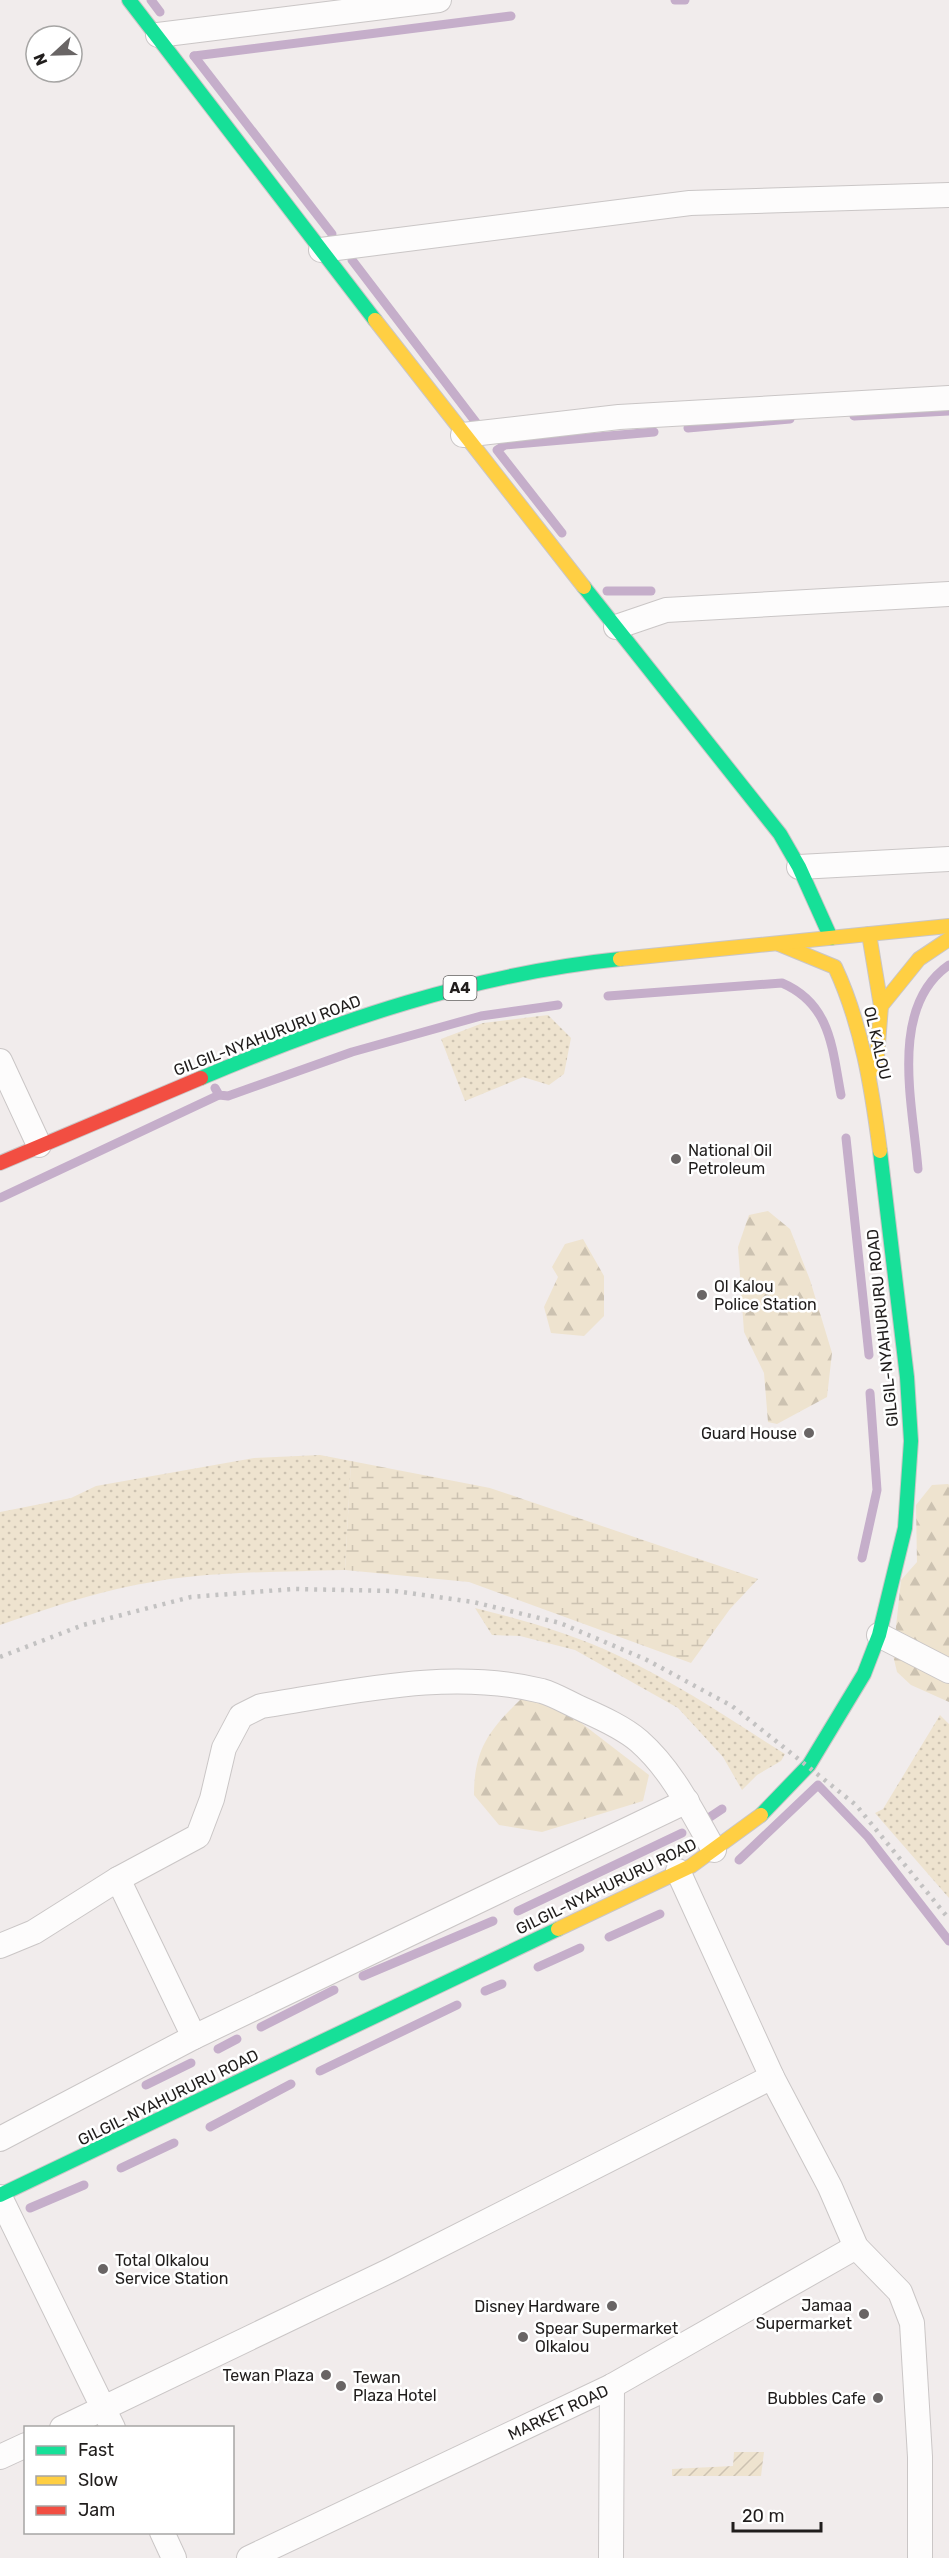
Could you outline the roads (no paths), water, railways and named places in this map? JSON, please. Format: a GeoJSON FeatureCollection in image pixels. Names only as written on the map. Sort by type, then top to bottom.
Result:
{"type":"FeatureCollection","features":[{"type":"Feature","properties":{"kind":"main road"},"geometry":{"type":"LineString","coordinates":[[129,0],[463,435],[780,834],[799,867],[831,938]]}},
{"type":"Feature","properties":{"kind":"main road","name":"GILGIL-NYAHURURU ROAD"},"geometry":{"type":"LineString","coordinates":[[0,1163],[290,1041],[399,1003],[478,983],[603,961],[949,926]]}},
{"type":"Feature","properties":{"kind":"main road","name":"OL KALOU"},"geometry":{"type":"LineString","coordinates":[[869,934],[881,1006],[873,1098]]}},
{"type":"Feature","properties":{"kind":"main road"},"geometry":{"type":"LineString","coordinates":[[881,1006],[919,959],[949,939]]}},
{"type":"Feature","properties":{"kind":"main road","name":"OL KALOU"},"geometry":{"type":"LineString","coordinates":[[779,944],[835,967],[851,1001],[873,1098]]}},
{"type":"Feature","properties":{"kind":"main road","name":"GILGIL-NYAHURURU ROAD"},"geometry":{"type":"LineString","coordinates":[[0,2196],[678,1871],[714,1850],[759,1817],[809,1765],[864,1674],[879,1635],[905,1528],[911,1441],[907,1377],[873,1098]]}},
{"type":"Feature","properties":{"kind":"street"},"geometry":{"type":"LineString","coordinates":[[158,35],[439,0]]}},
{"type":"Feature","properties":{"kind":"street"},"geometry":{"type":"LineString","coordinates":[[321,250],[690,203],[949,195]]}},
{"type":"Feature","properties":{"kind":"street"},"geometry":{"type":"LineString","coordinates":[[463,435],[620,417],[949,398]]}},
{"type":"Feature","properties":{"kind":"street"},"geometry":{"type":"LineString","coordinates":[[616,627],[666,610],[949,594]]}},
{"type":"Feature","properties":{"kind":"street"},"geometry":{"type":"LineString","coordinates":[[799,867],[949,859]]}},
{"type":"Feature","properties":{"kind":"street"},"geometry":{"type":"LineString","coordinates":[[0,1061],[39,1145]]}},
{"type":"Feature","properties":{"kind":"street"},"geometry":{"type":"LineString","coordinates":[[879,1635],[949,1671]]}},
{"type":"Feature","properties":{"kind":"street"},"geometry":{"type":"LineString","coordinates":[[0,1946],[34,1932],[118,1879],[198,1836],[212,1798],[224,1748],[241,1716],[261,1706],[427,1681],[481,1682],[543,1691],[594,1714],[639,1740],[676,1782],[714,1850]]}},
{"type":"Feature","properties":{"kind":"street"},"geometry":{"type":"LineString","coordinates":[[0,2139],[194,2037],[687,1802]]}},
{"type":"Feature","properties":{"kind":"street"},"geometry":{"type":"LineString","coordinates":[[678,1871],[772,2077],[830,2187],[856,2247],[900,2292],[912,2323],[920,2457],[920,2558]]}},
{"type":"Feature","properties":{"kind":"street"},"geometry":{"type":"LineString","coordinates":[[118,1879],[194,2037]]}},
{"type":"Feature","properties":{"kind":"street"},"geometry":{"type":"LineString","coordinates":[[67,2426],[109,2418],[401,2265],[772,2077]]}},
{"type":"Feature","properties":{"kind":"street"},"geometry":{"type":"LineString","coordinates":[[0,2196],[109,2418]]}},
{"type":"Feature","properties":{"kind":"street","name":"MARKET ROAD"},"geometry":{"type":"LineString","coordinates":[[249,2558],[612,2386],[856,2247]]}},
{"type":"Feature","properties":{"kind":"street"},"geometry":{"type":"LineString","coordinates":[[610,2558],[612,2386]]}},
{"type":"Feature","properties":{"kind":"street"},"geometry":{"type":"LineString","coordinates":[[0,2457],[24,2446]]}},
{"type":"Feature","properties":{"kind":"street"},"geometry":{"type":"LineString","coordinates":[[163,2534],[174,2558]]}},
{"type":"Feature","properties":{"kind":"waterway"},"geometry":{"type":"LineString","coordinates":[[151,0],[160,12]]}},
{"type":"Feature","properties":{"kind":"waterway"},"geometry":{"type":"LineString","coordinates":[[675,0],[685,0]]}},
{"type":"Feature","properties":{"kind":"waterway"},"geometry":{"type":"LineString","coordinates":[[194,56],[511,16]]}},
{"type":"Feature","properties":{"kind":"waterway"},"geometry":{"type":"LineString","coordinates":[[194,56],[332,234]]}},
{"type":"Feature","properties":{"kind":"waterway"},"geometry":{"type":"LineString","coordinates":[[352,260],[478,425]]}},
{"type":"Feature","properties":{"kind":"waterway"},"geometry":{"type":"LineString","coordinates":[[854,416],[949,411]]}},
{"type":"Feature","properties":{"kind":"waterway"},"geometry":{"type":"LineString","coordinates":[[688,428],[790,419]]}},
{"type":"Feature","properties":{"kind":"waterway"},"geometry":{"type":"LineString","coordinates":[[562,533],[497,450],[505,445],[654,432]]}},
{"type":"Feature","properties":{"kind":"waterway"},"geometry":{"type":"LineString","coordinates":[[607,591],[651,591]]}},
{"type":"Feature","properties":{"kind":"waterway"},"geometry":{"type":"LineString","coordinates":[[918,1169],[910,1087],[911,1031],[918,1006],[930,983],[949,965]]}},
{"type":"Feature","properties":{"kind":"waterway"},"geometry":{"type":"LineString","coordinates":[[608,996],[782,983],[798,992],[820,1015],[831,1044],[841,1095]]}},
{"type":"Feature","properties":{"kind":"waterway"},"geometry":{"type":"LineString","coordinates":[[215,1088],[219,1095],[228,1096],[352,1052],[481,1016],[558,1005]]}},
{"type":"Feature","properties":{"kind":"waterway"},"geometry":{"type":"LineString","coordinates":[[0,1198],[219,1095]]}},
{"type":"Feature","properties":{"kind":"waterway"},"geometry":{"type":"LineString","coordinates":[[846,1138],[869,1355]]}},
{"type":"Feature","properties":{"kind":"waterway"},"geometry":{"type":"LineString","coordinates":[[862,1558],[877,1490],[870,1393]]}},
{"type":"Feature","properties":{"kind":"waterway"},"geometry":{"type":"LineString","coordinates":[[739,1860],[818,1785],[868,1837],[949,1941]]}},
{"type":"Feature","properties":{"kind":"waterway"},"geometry":{"type":"LineString","coordinates":[[710,1817],[722,1809]]}},
{"type":"Feature","properties":{"kind":"waterway"},"geometry":{"type":"LineString","coordinates":[[518,1911],[682,1833]]}},
{"type":"Feature","properties":{"kind":"waterway"},"geometry":{"type":"LineString","coordinates":[[609,1937],[660,1914]]}},
{"type":"Feature","properties":{"kind":"waterway"},"geometry":{"type":"LineString","coordinates":[[363,1976],[493,1921]]}},
{"type":"Feature","properties":{"kind":"waterway"},"geometry":{"type":"LineString","coordinates":[[538,1967],[580,1948]]}},
{"type":"Feature","properties":{"kind":"waterway"},"geometry":{"type":"LineString","coordinates":[[485,1991],[502,1984]]}},
{"type":"Feature","properties":{"kind":"waterway"},"geometry":{"type":"LineString","coordinates":[[261,2027],[334,1990]]}},
{"type":"Feature","properties":{"kind":"waterway"},"geometry":{"type":"LineString","coordinates":[[320,2071],[457,2005]]}},
{"type":"Feature","properties":{"kind":"waterway"},"geometry":{"type":"LineString","coordinates":[[218,2049],[237,2039]]}},
{"type":"Feature","properties":{"kind":"waterway"},"geometry":{"type":"LineString","coordinates":[[146,2085],[191,2063]]}},
{"type":"Feature","properties":{"kind":"waterway"},"geometry":{"type":"LineString","coordinates":[[210,2127],[291,2084]]}},
{"type":"Feature","properties":{"kind":"waterway"},"geometry":{"type":"LineString","coordinates":[[121,2168],[174,2143]]}},
{"type":"Feature","properties":{"kind":"waterway"},"geometry":{"type":"LineString","coordinates":[[30,2208],[84,2185]]}},
{"type":"Feature","properties":{"kind":"railway"},"geometry":{"type":"LineString","coordinates":[[0,1657],[83,1625],[191,1597],[293,1589],[395,1591],[473,1602],[560,1623],[645,1659],[732,1706],[856,1805],[949,1919]]}},
{"type":"Feature","properties":{"kind":"place","name":"National Oil Petroleum"},"geometry":{"type":"Point","coordinates":[676,1159]}},
{"type":"Feature","properties":{"kind":"place","name":"Ol Kalou Police Station"},"geometry":{"type":"Point","coordinates":[702,1295]}},
{"type":"Feature","properties":{"kind":"place","name":"Guard House"},"geometry":{"type":"Point","coordinates":[809,1433]}},
{"type":"Feature","properties":{"kind":"place","name":"Total Olkalou Service Station"},"geometry":{"type":"Point","coordinates":[103,2269]}},
{"type":"Feature","properties":{"kind":"place","name":"Disney Hardware"},"geometry":{"type":"Point","coordinates":[612,2306]}},
{"type":"Feature","properties":{"kind":"place","name":"Jamaa Supermarket"},"geometry":{"type":"Point","coordinates":[864,2314]}},
{"type":"Feature","properties":{"kind":"place","name":"Spear Supermarket Olkalou"},"geometry":{"type":"Point","coordinates":[523,2337]}},
{"type":"Feature","properties":{"kind":"place","name":"Tewan Plaza"},"geometry":{"type":"Point","coordinates":[326,2375]}},
{"type":"Feature","properties":{"kind":"place","name":"Tewan Plaza Hotel"},"geometry":{"type":"Point","coordinates":[341,2386]}},
{"type":"Feature","properties":{"kind":"place","name":"Bubbles Cafe"},"geometry":{"type":"Point","coordinates":[878,2398]}}]}
